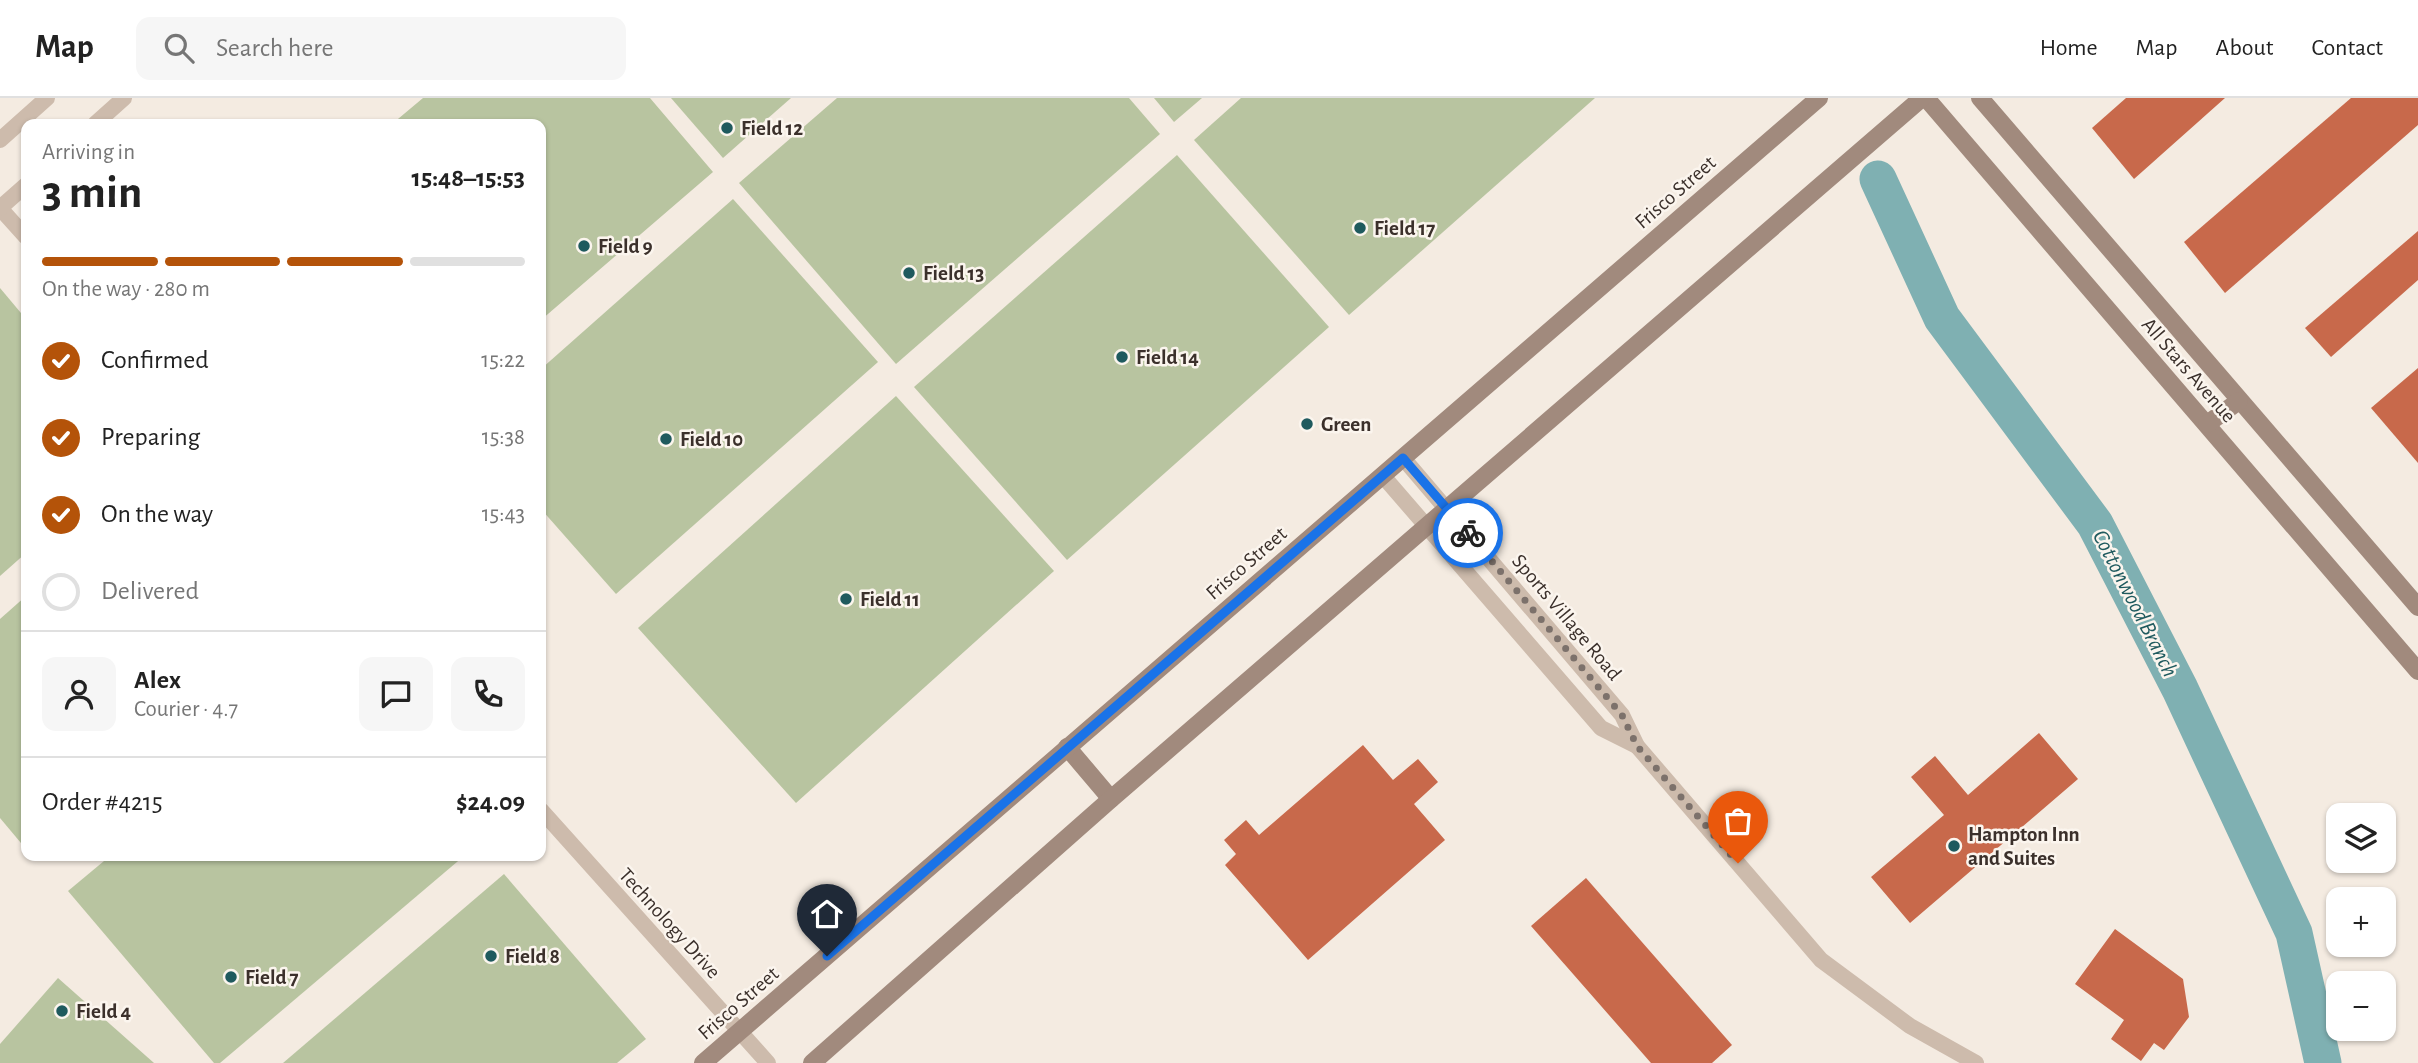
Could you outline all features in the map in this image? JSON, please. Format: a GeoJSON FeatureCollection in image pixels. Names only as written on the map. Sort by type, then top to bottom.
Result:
{"type":"FeatureCollection","features":[{"type":"Feature","properties":{"kind":"street"},"geometry":{"type":"LineString","coordinates":[[24,119],[47,98]]}},
{"type":"Feature","properties":{"kind":"street"},"geometry":{"type":"LineString","coordinates":[[101,119],[124,98]]}},
{"type":"Feature","properties":{"kind":"street","name":"Frisco Street"},"geometry":{"type":"LineString","coordinates":[[703,1063],[1819,98]]}},
{"type":"Feature","properties":{"kind":"street"},"geometry":{"type":"LineString","coordinates":[[812,1063],[1111,800],[1924,98]]}},
{"type":"Feature","properties":{"kind":"street","name":"All Stars Avenue"},"geometry":{"type":"LineString","coordinates":[[1924,98],[2418,671]]}},
{"type":"Feature","properties":{"kind":"street","name":"All Stars Avenue"},"geometry":{"type":"LineString","coordinates":[[1980,98],[2418,607]]}},
{"type":"Feature","properties":{"kind":"street"},"geometry":{"type":"LineString","coordinates":[[0,140],[21,121]]}},
{"type":"Feature","properties":{"kind":"street"},"geometry":{"type":"LineString","coordinates":[[21,189],[0,208],[21,231]]}},
{"type":"Feature","properties":{"kind":"street"},"geometry":{"type":"LineString","coordinates":[[2207,424],[2239,401]]}},
{"type":"Feature","properties":{"kind":"street","name":"Sports Village Road"},"geometry":{"type":"LineString","coordinates":[[1403,458],[1622,715],[1637,746],[1821,960],[1910,1026],[1976,1063]]}},
{"type":"Feature","properties":{"kind":"street","name":"Sports Village Road"},"geometry":{"type":"LineString","coordinates":[[1383,476],[1601,728],[1637,746]]}},
{"type":"Feature","properties":{"kind":"street"},"geometry":{"type":"LineString","coordinates":[[1067,747],[1111,800]]}},
{"type":"Feature","properties":{"kind":"street","name":"Technology Drive"},"geometry":{"type":"LineString","coordinates":[[546,816],[768,1063]]}},
{"type":"Feature","properties":{"kind":"green space","name":"Field 9"},"geometry":{"type":"Polygon","coordinates":[[[423,98],[650,98],[713,172],[546,316],[546,119],[398,119],[423,98]]]}},
{"type":"Feature","properties":{"kind":"green space","name":"Field 12"},"geometry":{"type":"Polygon","coordinates":[[[671,98],[791,98],[723,158],[671,98]]]}},
{"type":"Feature","properties":{"kind":"green space","name":"Field 13"},"geometry":{"type":"Polygon","coordinates":[[[837,98],[1129,98],[1160,134],[896,364],[739,183],[837,98]]]}},
{"type":"Feature","properties":{"kind":"green space"},"geometry":{"type":"Polygon","coordinates":[[[1154,98],[1202,98],[1174,122],[1154,98]]]}},
{"type":"Feature","properties":{"kind":"green space","name":"Field 17"},"geometry":{"type":"Polygon","coordinates":[[[1241,98],[1595,98],[1349,315],[1194,140],[1241,98]]]}},
{"type":"Feature","properties":{"kind":"green space","name":"Field 14"},"geometry":{"type":"Polygon","coordinates":[[[1177,155],[1329,327],[1067,560],[914,387],[1177,155]]]}},
{"type":"Feature","properties":{"kind":"green space","name":"Field 10"},"geometry":{"type":"Polygon","coordinates":[[[733,199],[878,362],[616,594],[546,515],[546,365],[733,199]]]}},
{"type":"Feature","properties":{"kind":"green space"},"geometry":{"type":"Polygon","coordinates":[[[0,288],[21,313],[21,557],[0,576],[0,288]]]}},
{"type":"Feature","properties":{"kind":"green space","name":"Field 11"},"geometry":{"type":"Polygon","coordinates":[[[896,396],[1054,571],[796,803],[638,628],[896,396]]]}},
{"type":"Feature","properties":{"kind":"green space"},"geometry":{"type":"Polygon","coordinates":[[[21,600],[21,843],[0,818],[0,619],[21,600]]]}},
{"type":"Feature","properties":{"kind":"green space","name":"Field 7"},"geometry":{"type":"Polygon","coordinates":[[[104,861],[458,861],[220,1063],[214,1063],[68,891],[104,861]]]}},
{"type":"Feature","properties":{"kind":"green space","name":"Field 8"},"geometry":{"type":"Polygon","coordinates":[[[504,874],[646,1039],[617,1063],[283,1063],[504,874]]]}},
{"type":"Feature","properties":{"kind":"green space","name":"Field 4"},"geometry":{"type":"Polygon","coordinates":[[[58,978],[154,1063],[0,1063],[0,1044],[58,978]]]}},
{"type":"Feature","properties":{"kind":"building"},"geometry":{"type":"Polygon","coordinates":[[[2126,98],[2225,98],[2134,179],[2092,128],[2126,98]]]}},
{"type":"Feature","properties":{"kind":"building"},"geometry":{"type":"Polygon","coordinates":[[[2351,98],[2418,98],[2418,125],[2225,293],[2184,242],[2351,98]]]}},
{"type":"Feature","properties":{"kind":"building"},"geometry":{"type":"Polygon","coordinates":[[[2418,231],[2418,280],[2331,357],[2305,328],[2418,231]]]}},
{"type":"Feature","properties":{"kind":"building"},"geometry":{"type":"Polygon","coordinates":[[[2418,368],[2418,463],[2371,408],[2418,368]]]}},
{"type":"Feature","properties":{"kind":"building","name":"Hampton Inn and Suites"},"geometry":{"type":"Polygon","coordinates":[[[2039,733],[2078,779],[1910,923],[1871,877],[1944,815],[1911,777],[1935,756],[1968,795],[2039,733]]]}},
{"type":"Feature","properties":{"kind":"building"},"geometry":{"type":"Polygon","coordinates":[[[1363,745],[1393,780],[1418,759],[1438,782],[1414,804],[1445,840],[1308,960],[1225,865],[1236,854],[1224,840],[1246,820],[1259,835],[1363,745]]]}},
{"type":"Feature","properties":{"kind":"building"},"geometry":{"type":"Polygon","coordinates":[[[1586,878],[1732,1045],[1712,1063],[1651,1063],[1531,926],[1586,878]]]}},
{"type":"Feature","properties":{"kind":"building"},"geometry":{"type":"Polygon","coordinates":[[[2115,929],[2183,979],[2189,1017],[2164,1050],[2154,1043],[2141,1061],[2111,1039],[2124,1020],[2075,984],[2115,929]]]}},
{"type":"Feature","properties":{"kind":"waterway","name":"Cottonwood Branch"},"geometry":{"type":"LineString","coordinates":[[1878,179],[1942,318],[2095,524],[2180,689],[2294,933],[2323,1063]]}},
{"type":"Feature","properties":{"kind":"way so far"},"geometry":{"type":"LineString","coordinates":[[1468,533],[1622,715],[1637,746],[1738,863]]}},
{"type":"Feature","properties":{"kind":"place","name":"Field 12"},"geometry":{"type":"Point","coordinates":[727,128]}},
{"type":"Feature","properties":{"kind":"place","name":"Field 17"},"geometry":{"type":"Point","coordinates":[1360,228]}},
{"type":"Feature","properties":{"kind":"place","name":"Field 9"},"geometry":{"type":"Point","coordinates":[584,246]}},
{"type":"Feature","properties":{"kind":"place","name":"Field 13"},"geometry":{"type":"Point","coordinates":[909,273]}},
{"type":"Feature","properties":{"kind":"place","name":"Field 14"},"geometry":{"type":"Point","coordinates":[1122,357]}},
{"type":"Feature","properties":{"kind":"place","name":"Green"},"geometry":{"type":"Point","coordinates":[1307,424]}},
{"type":"Feature","properties":{"kind":"place","name":"Field 10"},"geometry":{"type":"Point","coordinates":[666,439]}},
{"type":"Feature","properties":{"kind":"place","name":"Field 11"},"geometry":{"type":"Point","coordinates":[846,599]}},
{"type":"Feature","properties":{"kind":"place","name":"Hampton Inn and Suites"},"geometry":{"type":"Point","coordinates":[1954,846]}},
{"type":"Feature","properties":{"kind":"place","name":"Field 8"},"geometry":{"type":"Point","coordinates":[491,956]}},
{"type":"Feature","properties":{"kind":"place","name":"Field 7"},"geometry":{"type":"Point","coordinates":[231,977]}},
{"type":"Feature","properties":{"kind":"place","name":"Field 4"},"geometry":{"type":"Point","coordinates":[62,1011]}},
{"type":"Feature","properties":{"kind":"route"},"geometry":{"type":"LineString","coordinates":[[827,956],[1403,458],[1468,533]]}}]}
